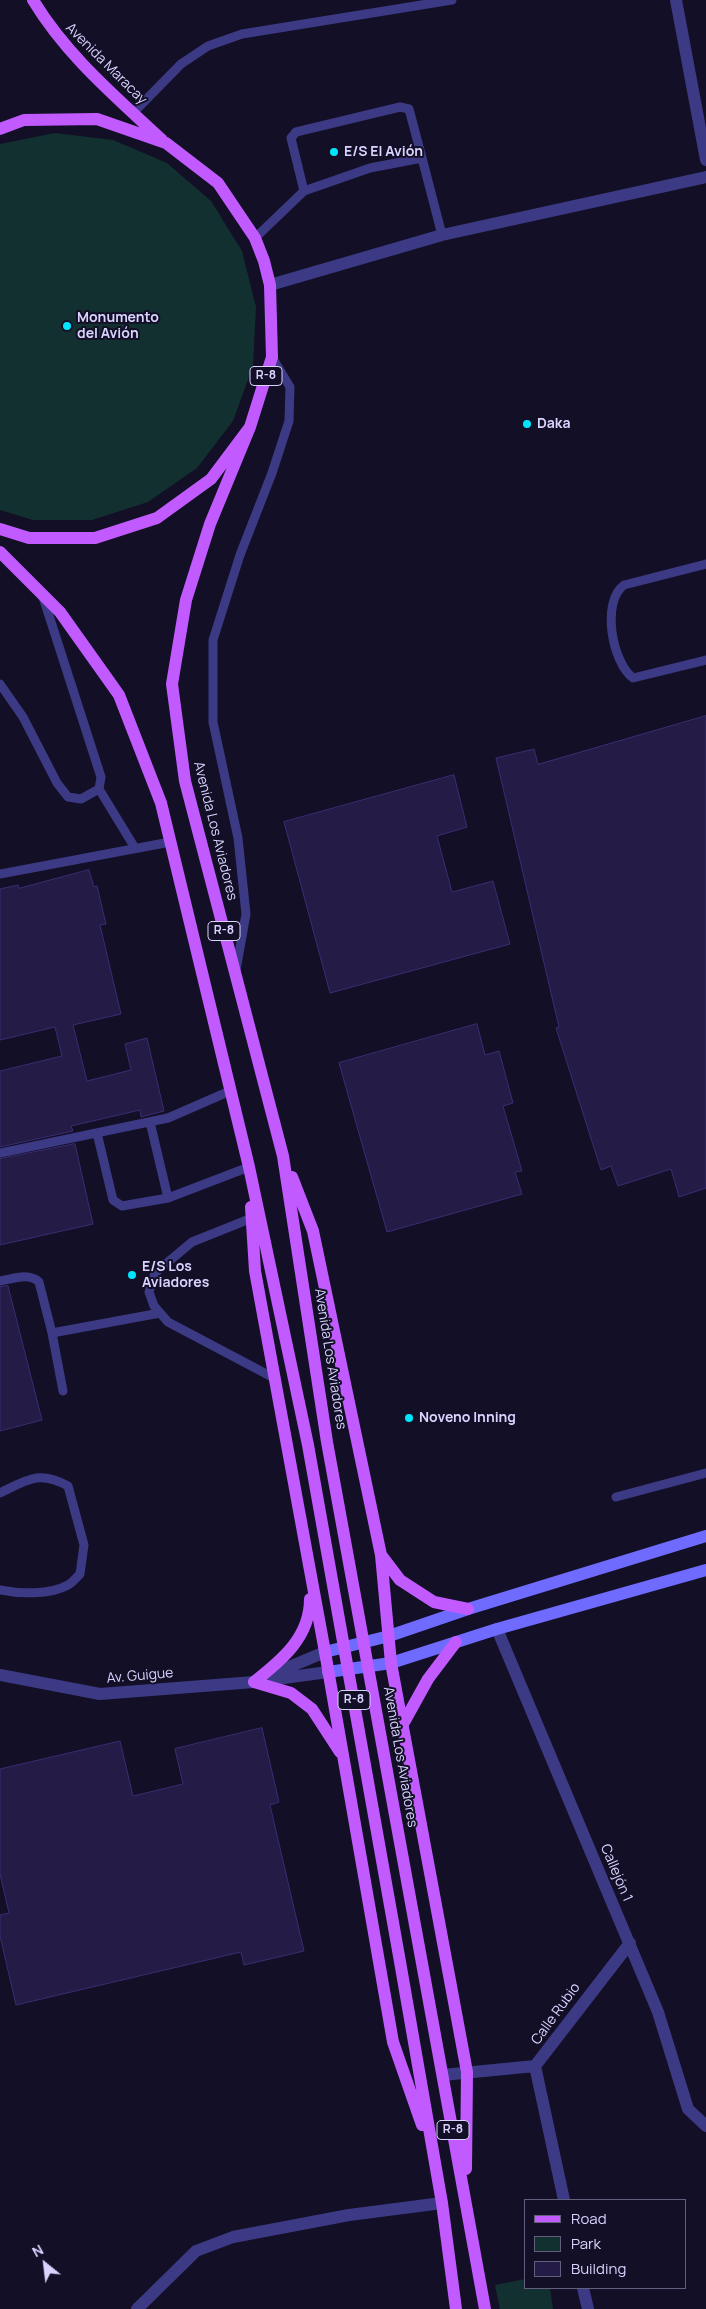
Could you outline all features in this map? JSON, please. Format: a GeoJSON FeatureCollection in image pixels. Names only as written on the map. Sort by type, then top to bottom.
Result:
{"type":"FeatureCollection","features":[{"type":"Feature","properties":{"kind":"main road","name":"Avenida Maracay"},"geometry":{"type":"LineString","coordinates":[[33,0],[50,28],[93,75],[166,143]]}},
{"type":"Feature","properties":{"kind":"main road","name":"R-8"},"geometry":{"type":"LineString","coordinates":[[0,129],[24,120],[97,119],[166,143],[218,184],[254,238],[270,284],[272,357],[250,427],[211,479],[157,518],[95,538],[29,538],[0,529]]}},
{"type":"Feature","properties":{"kind":"main road","name":"Avenida Los Aviadores"},"geometry":{"type":"LineString","coordinates":[[250,427],[210,524],[186,600],[172,684],[185,781],[283,1156],[327,1442],[485,2309]]}},
{"type":"Feature","properties":{"kind":"main road","name":"R-8"},"geometry":{"type":"LineString","coordinates":[[0,552],[60,612],[119,695],[160,803],[249,1167],[308,1445],[442,2203],[456,2309]]}},
{"type":"Feature","properties":{"kind":"main road","name":"R-8"},"geometry":{"type":"LineString","coordinates":[[283,1156],[313,1231],[381,1555],[389,1636]]}},
{"type":"Feature","properties":{"kind":"main road"},"geometry":{"type":"LineString","coordinates":[[249,1167],[255,1271],[328,1672],[392,1663],[497,1629],[706,1570]]}},
{"type":"Feature","properties":{"kind":"main road"},"geometry":{"type":"LineString","coordinates":[[325,1652],[389,1636],[468,1609],[706,1536]]}},
{"type":"Feature","properties":{"kind":"main road"},"geometry":{"type":"LineString","coordinates":[[381,1555],[400,1580],[434,1602],[468,1609]]}},
{"type":"Feature","properties":{"kind":"main road"},"geometry":{"type":"LineString","coordinates":[[254,1682],[284,1658],[304,1630],[310,1611],[310,1574]]}},
{"type":"Feature","properties":{"kind":"main road"},"geometry":{"type":"LineString","coordinates":[[389,1636],[392,1663],[467,2072],[466,2199]]}},
{"type":"Feature","properties":{"kind":"main road"},"geometry":{"type":"LineString","coordinates":[[403,1724],[428,1678],[456,1642]]}},
{"type":"Feature","properties":{"kind":"main road","name":"R-8"},"geometry":{"type":"LineString","coordinates":[[328,1672],[393,2042],[434,2159]]}},
{"type":"Feature","properties":{"kind":"main road"},"geometry":{"type":"LineString","coordinates":[[254,1682],[291,1694],[312,1709],[344,1758]]}},
{"type":"Feature","properties":{"kind":"street"},"geometry":{"type":"LineString","coordinates":[[676,0],[704,141],[706,160]]}},
{"type":"Feature","properties":{"kind":"street"},"geometry":{"type":"LineString","coordinates":[[270,284],[442,235],[706,177]]}},
{"type":"Feature","properties":{"kind":"street","name":"Callejón 1"},"geometry":{"type":"LineString","coordinates":[[497,1629],[658,2012],[688,2109],[702,2125],[706,2126]]}},
{"type":"Feature","properties":{"kind":"street"},"geometry":{"type":"LineString","coordinates":[[254,1682],[325,1652]]}},
{"type":"Feature","properties":{"kind":"street","name":"Av. Guigue"},"geometry":{"type":"LineString","coordinates":[[0,1675],[100,1694],[254,1682],[328,1672]]}},
{"type":"Feature","properties":{"kind":"street","name":"Calle Rubio"},"geometry":{"type":"LineString","coordinates":[[564,2199],[535,2066],[630,1943]]}},
{"type":"Feature","properties":{"kind":"street"},"geometry":{"type":"LineString","coordinates":[[443,2075],[535,2066]]}},
{"type":"Feature","properties":{"kind":"street"},"geometry":{"type":"LineString","coordinates":[[138,2309],[196,2251],[233,2237],[349,2215],[442,2203]]}},
{"type":"Feature","properties":{"kind":"street"},"geometry":{"type":"LineString","coordinates":[[583,2289],[588,2309]]}},
{"type":"Feature","properties":{"kind":"lane"},"geometry":{"type":"LineString","coordinates":[[133,113],[182,64],[208,46],[242,34],[452,0]]}},
{"type":"Feature","properties":{"kind":"lane"},"geometry":{"type":"LineString","coordinates":[[304,191],[292,146],[291,138],[296,132],[400,107],[409,109],[442,235]]}},
{"type":"Feature","properties":{"kind":"lane"},"geometry":{"type":"LineString","coordinates":[[254,238],[304,191],[370,168],[422,158]]}},
{"type":"Feature","properties":{"kind":"lane"},"geometry":{"type":"LineString","coordinates":[[235,973],[246,914],[238,838],[213,722],[213,640],[240,555],[272,473],[289,421],[290,387],[272,357]]}},
{"type":"Feature","properties":{"kind":"lane"},"geometry":{"type":"LineString","coordinates":[[706,564],[624,585],[618,589],[613,600],[611,632],[625,672],[633,678],[706,660]]}},
{"type":"Feature","properties":{"kind":"lane"},"geometry":{"type":"LineString","coordinates":[[42,594],[100,777],[99,789],[135,848]]}},
{"type":"Feature","properties":{"kind":"lane"},"geometry":{"type":"LineString","coordinates":[[0,684],[23,717],[56,783],[68,797],[80,800],[99,789]]}},
{"type":"Feature","properties":{"kind":"lane"},"geometry":{"type":"LineString","coordinates":[[0,874],[170,842]]}},
{"type":"Feature","properties":{"kind":"lane"},"geometry":{"type":"LineString","coordinates":[[0,1154],[168,1118],[230,1091]]}},
{"type":"Feature","properties":{"kind":"lane"},"geometry":{"type":"LineString","coordinates":[[150,1122],[168,1198]]}},
{"type":"Feature","properties":{"kind":"lane"},"geometry":{"type":"LineString","coordinates":[[97,1133],[112,1200],[122,1206],[168,1198],[249,1167]]}},
{"type":"Feature","properties":{"kind":"lane"},"geometry":{"type":"LineString","coordinates":[[252,1218],[192,1242],[155,1273],[149,1292],[154,1306],[168,1322],[274,1378]]}},
{"type":"Feature","properties":{"kind":"lane"},"geometry":{"type":"LineString","coordinates":[[0,1281],[27,1276],[35,1278],[39,1282],[52,1333],[63,1391]]}},
{"type":"Feature","properties":{"kind":"lane"},"geometry":{"type":"LineString","coordinates":[[52,1333],[160,1313]]}},
{"type":"Feature","properties":{"kind":"lane"},"geometry":{"type":"LineString","coordinates":[[616,1497],[706,1473]]}},
{"type":"Feature","properties":{"kind":"lane"},"geometry":{"type":"LineString","coordinates":[[0,1493],[35,1477],[54,1478],[68,1486],[84,1545],[80,1574],[69,1585],[54,1590],[12,1593],[0,1590]]}},
{"type":"Feature","properties":{"kind":"green space"},"geometry":{"type":"Polygon","coordinates":[[[55,133],[113,140],[167,163],[211,201],[242,251],[256,307],[253,366],[233,421],[197,468],[148,502],[92,520],[33,520],[0,510],[0,144],[55,133]]]}},
{"type":"Feature","properties":{"kind":"green space"},"geometry":{"type":"Polygon","coordinates":[[[524,2279],[524,2289],[550,2289],[553,2309],[500,2309],[495,2285],[524,2279]]]}},
{"type":"Feature","properties":{"kind":"building"},"geometry":{"type":"Polygon","coordinates":[[[706,716],[706,1188],[679,1197],[671,1169],[618,1186],[611,1166],[601,1170],[556,1028],[559,1027],[496,758],[534,749],[538,764],[706,716]]]}},
{"type":"Feature","properties":{"kind":"building"},"geometry":{"type":"Polygon","coordinates":[[[454,775],[467,827],[437,836],[452,892],[493,881],[510,944],[330,993],[284,822],[454,775]]]}},
{"type":"Feature","properties":{"kind":"building"},"geometry":{"type":"Polygon","coordinates":[[[89,870],[94,887],[97,886],[106,924],[100,925],[121,1014],[73,1025],[87,1081],[131,1070],[125,1044],[147,1038],[164,1111],[141,1117],[140,1110],[71,1126],[73,1131],[0,1147],[0,1071],[62,1056],[55,1027],[0,1040],[0,889],[18,885],[19,888],[89,870]]]}},
{"type":"Feature","properties":{"kind":"building"},"geometry":{"type":"Polygon","coordinates":[[[477,1024],[485,1055],[499,1051],[513,1103],[503,1106],[522,1171],[515,1172],[522,1194],[387,1232],[339,1063],[477,1024]]]}},
{"type":"Feature","properties":{"kind":"building"},"geometry":{"type":"Polygon","coordinates":[[[75,1144],[93,1224],[0,1245],[0,1159],[75,1144]]]}},
{"type":"Feature","properties":{"kind":"building"},"geometry":{"type":"Polygon","coordinates":[[[8,1286],[42,1420],[0,1431],[0,1287],[8,1286]]]}},
{"type":"Feature","properties":{"kind":"building"},"geometry":{"type":"Polygon","coordinates":[[[262,1728],[279,1802],[270,1805],[304,1951],[244,1965],[241,1952],[16,2005],[0,1936],[0,1915],[9,1913],[0,1874],[0,1769],[120,1741],[133,1796],[183,1784],[175,1749],[262,1728]]]}},
{"type":"Feature","properties":{"kind":"place","name":"E/S El Avión"},"geometry":{"type":"Point","coordinates":[334,152]}},
{"type":"Feature","properties":{"kind":"place","name":"Monumento del Avión"},"geometry":{"type":"Point","coordinates":[67,326]}},
{"type":"Feature","properties":{"kind":"place","name":"Daka"},"geometry":{"type":"Point","coordinates":[527,424]}},
{"type":"Feature","properties":{"kind":"place","name":"E/S Los Aviadores"},"geometry":{"type":"Point","coordinates":[132,1275]}},
{"type":"Feature","properties":{"kind":"place","name":"Noveno Inning"},"geometry":{"type":"Point","coordinates":[409,1418]}}]}
